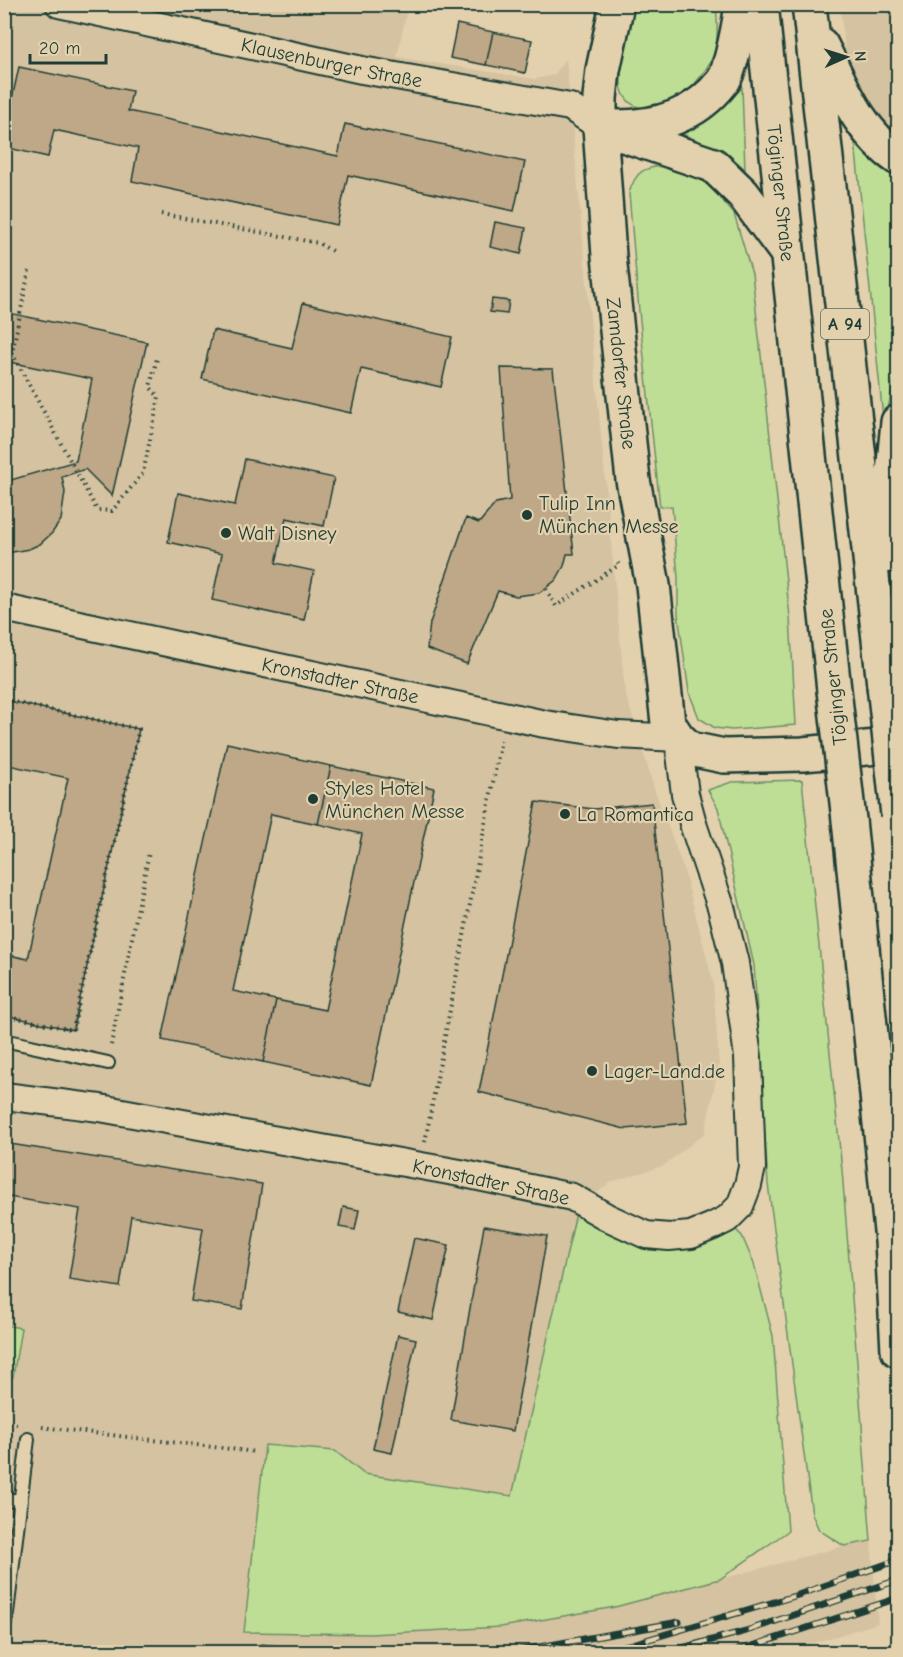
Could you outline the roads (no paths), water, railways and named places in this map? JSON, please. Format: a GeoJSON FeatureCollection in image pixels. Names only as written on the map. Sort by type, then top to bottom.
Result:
{"type":"FeatureCollection","features":[{"type":"Feature","properties":{"kind":"main road","name":"Zamdorfer Straße"},"geometry":{"type":"LineString","coordinates":[[617,4],[602,80],[600,127],[609,256],[633,480],[653,585],[668,723],[678,738]]}},
{"type":"Feature","properties":{"kind":"main road"},"geometry":{"type":"LineString","coordinates":[[600,127],[629,127],[665,122],[693,110],[724,80],[738,29],[742,4]]}},
{"type":"Feature","properties":{"kind":"main road","name":"Töginger Straße"},"geometry":{"type":"LineString","coordinates":[[761,4],[892,1241],[898,1350]]}},
{"type":"Feature","properties":{"kind":"main road"},"geometry":{"type":"LineString","coordinates":[[810,16],[858,118],[883,148],[898,158]]}},
{"type":"Feature","properties":{"kind":"main road","name":"A 94"},"geometry":{"type":"LineString","coordinates":[[810,16],[898,816]]}},
{"type":"Feature","properties":{"kind":"main road"},"geometry":{"type":"LineString","coordinates":[[600,127],[713,165],[743,194],[788,254]]}},
{"type":"Feature","properties":{"kind":"main road"},"geometry":{"type":"LineString","coordinates":[[878,621],[898,422]]}},
{"type":"Feature","properties":{"kind":"main road","name":"Kronstadter Straße"},"geometry":{"type":"LineString","coordinates":[[678,738],[690,749],[724,756],[804,754],[898,745]]}},
{"type":"Feature","properties":{"kind":"street","name":"Klausenburger Straße"},"geometry":{"type":"LineString","coordinates":[[59,4],[362,70],[570,107],[600,127]]}},
{"type":"Feature","properties":{"kind":"street","name":"Kronstadter Straße"},"geometry":{"type":"LineString","coordinates":[[4,608],[545,724],[618,735],[678,738],[686,794],[694,827],[722,908],[735,963],[748,1057],[752,1167],[740,1206],[727,1219],[692,1235],[669,1237],[646,1235],[607,1217],[572,1197],[100,1108],[4,1096]]}},
{"type":"Feature","properties":{"kind":"lane"},"geometry":{"type":"LineString","coordinates":[[4,1040],[108,1063]]}},
{"type":"Feature","properties":{"kind":"lane"},"geometry":{"type":"LineString","coordinates":[[6,1622],[28,1439]]}},
{"type":"Feature","properties":{"kind":"lane"},"geometry":{"type":"LineString","coordinates":[[4,1499],[21,1501]]}},
{"type":"Feature","properties":{"kind":"railway"},"geometry":{"type":"LineString","coordinates":[[592,1652],[629,1645],[798,1595],[898,1560]]}},
{"type":"Feature","properties":{"kind":"railway"},"geometry":{"type":"LineString","coordinates":[[667,1652],[746,1631],[898,1580]]}},
{"type":"Feature","properties":{"kind":"railway"},"geometry":{"type":"LineString","coordinates":[[734,1652],[898,1598]]}},
{"type":"Feature","properties":{"kind":"railway"},"geometry":{"type":"LineString","coordinates":[[511,1652],[679,1622]]}},
{"type":"Feature","properties":{"kind":"railway"},"geometry":{"type":"LineString","coordinates":[[262,1647],[310,1652]]}},
{"type":"Feature","properties":{"kind":"place","name":"Tulip Inn München Messe"},"geometry":{"type":"Point","coordinates":[527,515]}},
{"type":"Feature","properties":{"kind":"place","name":"Walt Disney"},"geometry":{"type":"Point","coordinates":[226,533]}},
{"type":"Feature","properties":{"kind":"place","name":"Styles Hotel München Messe"},"geometry":{"type":"Point","coordinates":[313,799]}},
{"type":"Feature","properties":{"kind":"place","name":"La Romantica"},"geometry":{"type":"Point","coordinates":[565,814]}},
{"type":"Feature","properties":{"kind":"place","name":"Lager-Land.de"},"geometry":{"type":"Point","coordinates":[592,1071]}}]}
